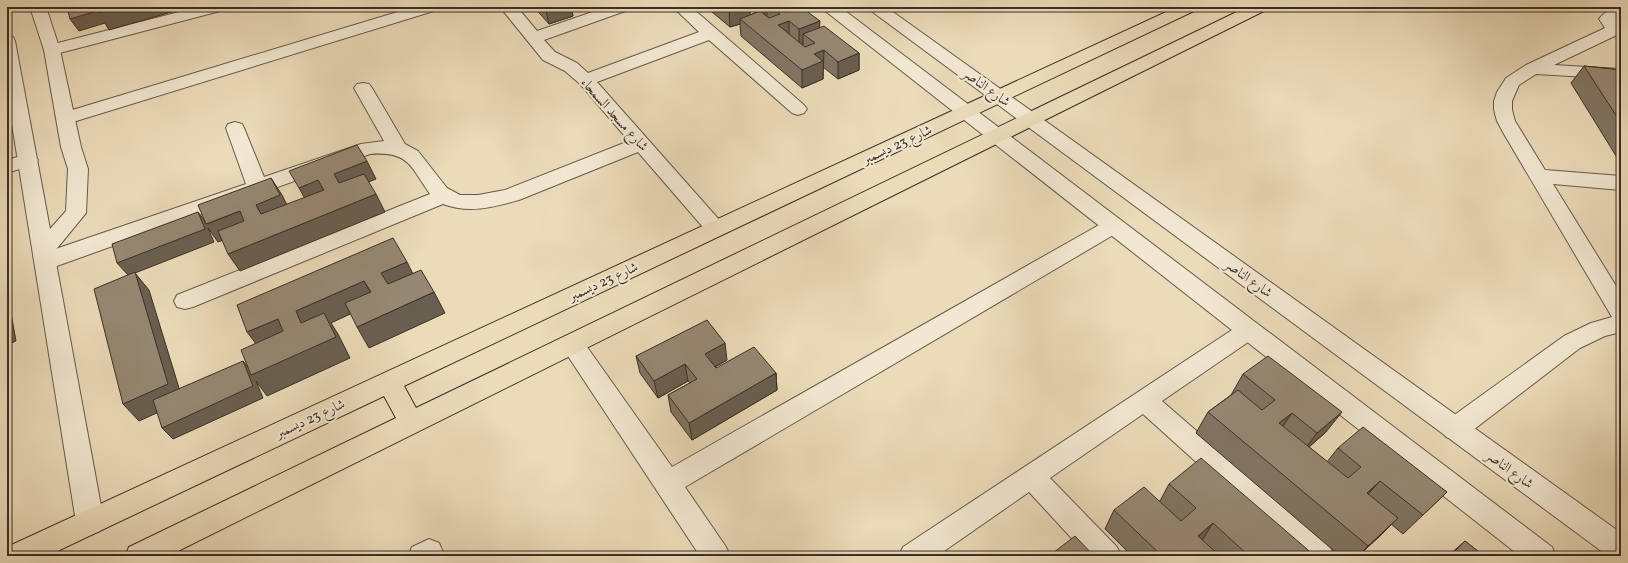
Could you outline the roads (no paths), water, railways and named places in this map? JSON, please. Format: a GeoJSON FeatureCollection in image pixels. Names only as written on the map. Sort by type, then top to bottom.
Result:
{"type":"FeatureCollection","features":[{"type":"Feature","properties":{"kind":"main road","name":"شارع 23 ديسمبر"},"geometry":{"type":"LineString","coordinates":[[17,556],[1190,7]]}},
{"type":"Feature","properties":{"kind":"main road"},"geometry":{"type":"LineString","coordinates":[[139,556],[165,550],[411,422],[1260,7]]}},
{"type":"Feature","properties":{"kind":"main road"},"geometry":{"type":"LineString","coordinates":[[389,381],[411,422]]}},
{"type":"Feature","properties":{"kind":"street"},"geometry":{"type":"LineString","coordinates":[[38,7],[52,50],[71,147],[78,169],[76,213],[45,255]]}},
{"type":"Feature","properties":{"kind":"street"},"geometry":{"type":"LineString","coordinates":[[52,50],[218,7]]}},
{"type":"Feature","properties":{"kind":"street"},"geometry":{"type":"LineString","coordinates":[[66,118],[431,7]]}},
{"type":"Feature","properties":{"kind":"street","name":"شارع مسجد السمحاء"},"geometry":{"type":"LineString","coordinates":[[508,7],[549,56],[571,67],[586,80],[715,228]]}},
{"type":"Feature","properties":{"kind":"street"},"geometry":{"type":"LineString","coordinates":[[534,38],[622,7]]}},
{"type":"Feature","properties":{"kind":"street"},"geometry":{"type":"LineString","coordinates":[[681,7],[798,109]]}},
{"type":"Feature","properties":{"kind":"street"},"geometry":{"type":"LineString","coordinates":[[830,7],[1542,556]]}},
{"type":"Feature","properties":{"kind":"street","name":"شارع الناصر"},"geometry":{"type":"LineString","coordinates":[[876,7],[1621,549]]}},
{"type":"Feature","properties":{"kind":"street"},"geometry":{"type":"LineString","coordinates":[[1621,11],[1607,19],[1618,34],[1532,69],[1512,82],[1503,101],[1503,110],[1506,121],[1621,313]]}},
{"type":"Feature","properties":{"kind":"street"},"geometry":{"type":"LineString","coordinates":[[586,80],[710,33]]}},
{"type":"Feature","properties":{"kind":"street"},"geometry":{"type":"LineString","coordinates":[[7,41],[90,522]]}},
{"type":"Feature","properties":{"kind":"street"},"geometry":{"type":"LineString","coordinates":[[1532,69],[1621,74]]}},
{"type":"Feature","properties":{"kind":"street"},"geometry":{"type":"LineString","coordinates":[[363,88],[397,147]]}},
{"type":"Feature","properties":{"kind":"street"},"geometry":{"type":"LineString","coordinates":[[235,128],[257,186]]}},
{"type":"Feature","properties":{"kind":"street"},"geometry":{"type":"LineString","coordinates":[[45,255],[257,186],[356,151],[382,147],[397,147],[417,160],[443,196],[458,201],[475,203],[512,195],[642,143]]}},
{"type":"Feature","properties":{"kind":"street"},"geometry":{"type":"LineString","coordinates":[[7,167],[28,160]]}},
{"type":"Feature","properties":{"kind":"street"},"geometry":{"type":"LineString","coordinates":[[1539,176],[1621,184]]}},
{"type":"Feature","properties":{"kind":"street"},"geometry":{"type":"LineString","coordinates":[[185,301],[443,196]]}},
{"type":"Feature","properties":{"kind":"street"},"geometry":{"type":"LineString","coordinates":[[668,483],[1113,226]]}},
{"type":"Feature","properties":{"kind":"street"},"geometry":{"type":"LineString","coordinates":[[1455,429],[1572,342],[1599,329],[1621,323]]}},
{"type":"Feature","properties":{"kind":"street"},"geometry":{"type":"LineString","coordinates":[[920,554],[1031,476],[1248,330]]}},
{"type":"Feature","properties":{"kind":"street"},"geometry":{"type":"LineString","coordinates":[[572,344],[668,483],[716,556]]}},
{"type":"Feature","properties":{"kind":"street"},"geometry":{"type":"LineString","coordinates":[[1144,400],[1320,556]]}},
{"type":"Feature","properties":{"kind":"street"},"geometry":{"type":"LineString","coordinates":[[1031,476],[1107,556]]}}]}
